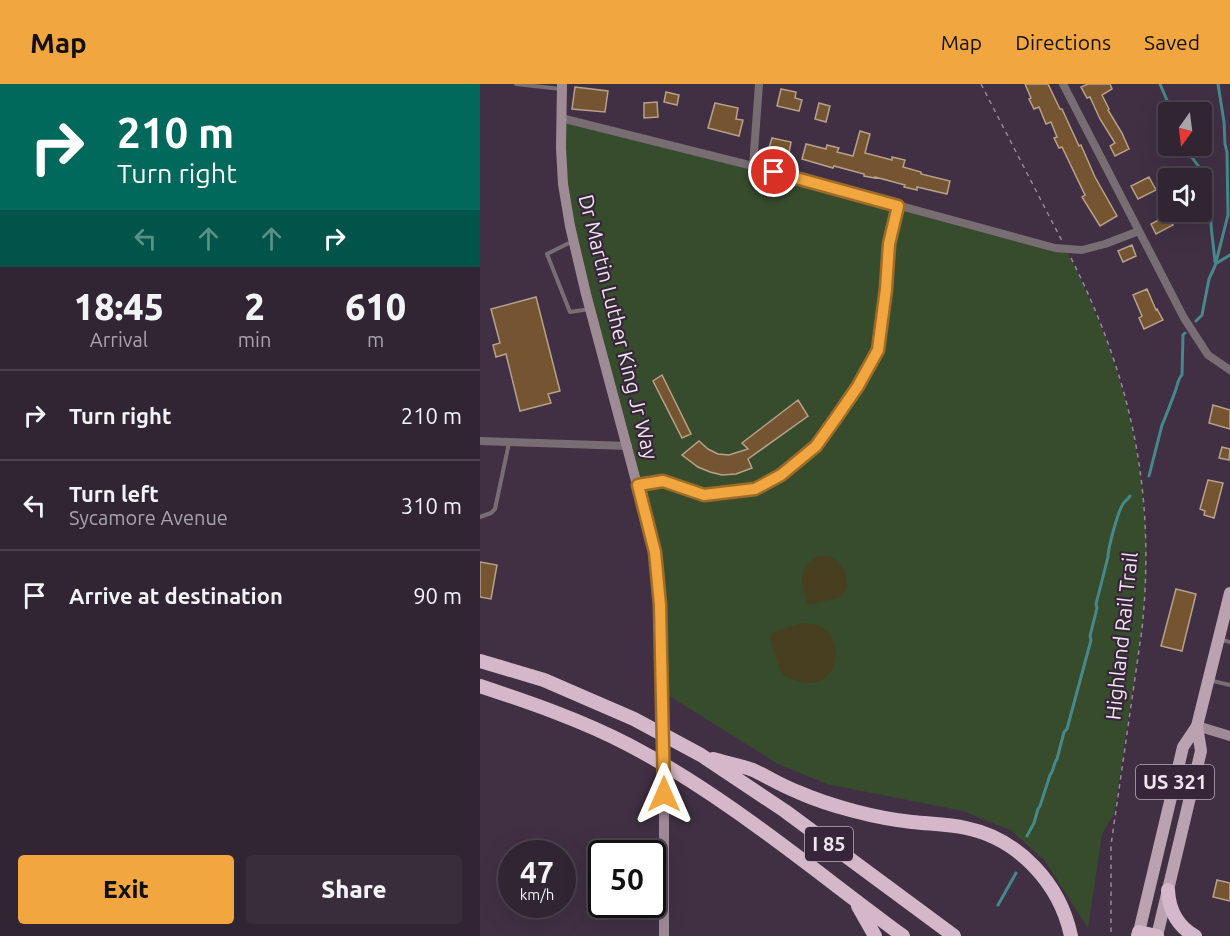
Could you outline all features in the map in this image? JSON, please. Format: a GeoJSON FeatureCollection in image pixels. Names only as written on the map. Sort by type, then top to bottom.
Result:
{"type":"FeatureCollection","features":[{"type":"Feature","properties":{"kind":"highway","name":"I 85"},"geometry":{"type":"LineString","coordinates":[[480,661],[544,680],[634,718],[701,756],[785,811],[954,936]]}},
{"type":"Feature","properties":{"kind":"highway","name":"I 85"},"geometry":{"type":"LineString","coordinates":[[480,686],[558,712],[638,750],[689,780],[755,824],[903,936]]}},
{"type":"Feature","properties":{"kind":"highway"},"geometry":{"type":"LineString","coordinates":[[701,756],[752,770],[803,795],[857,812],[912,822],[953,825],[995,837],[1017,850],[1044,878],[1062,906],[1071,936]]}},
{"type":"Feature","properties":{"kind":"highway"},"geometry":{"type":"LineString","coordinates":[[1168,890],[1171,909],[1177,920],[1195,936]]}},
{"type":"Feature","properties":{"kind":"highway"},"geometry":{"type":"LineString","coordinates":[[856,901],[875,936]]}},
{"type":"Feature","properties":{"kind":"highway"},"geometry":{"type":"LineString","coordinates":[[1138,934],[1157,936]]}},
{"type":"Feature","properties":{"kind":"main road","name":"Dr Martin Luther King Jr Way"},"geometry":{"type":"LineString","coordinates":[[562,87],[563,184],[574,240],[655,552],[660,605],[663,692],[664,936]]}},
{"type":"Feature","properties":{"kind":"main road","name":"US 321"},"geometry":{"type":"LineString","coordinates":[[1138,934],[1183,747],[1197,726],[1209,680],[1224,641],[1229,601]]}},
{"type":"Feature","properties":{"kind":"main road","name":"US 321"},"geometry":{"type":"LineString","coordinates":[[1157,936],[1201,752],[1197,726]]}},
{"type":"Feature","properties":{"kind":"main road"},"geometry":{"type":"LineString","coordinates":[[1197,726],[1230,736]]}},
{"type":"Feature","properties":{"kind":"street"},"geometry":{"type":"LineString","coordinates":[[753,166],[759,84]]}},
{"type":"Feature","properties":{"kind":"street"},"geometry":{"type":"LineString","coordinates":[[1063,84],[1184,318],[1208,355],[1230,370]]}},
{"type":"Feature","properties":{"kind":"street"},"geometry":{"type":"LineString","coordinates":[[561,118],[753,166],[1054,248],[1082,250],[1138,231]]}},
{"type":"Feature","properties":{"kind":"street"},"geometry":{"type":"LineString","coordinates":[[480,441],[628,446]]}},
{"type":"Feature","properties":{"kind":"lane"},"geometry":{"type":"LineString","coordinates":[[516,84],[562,87]]}},
{"type":"Feature","properties":{"kind":"lane"},"geometry":{"type":"LineString","coordinates":[[638,485],[663,481],[704,495],[755,489],[781,475],[816,446],[858,386],[878,350],[889,244],[898,206]]}},
{"type":"Feature","properties":{"kind":"lane"},"geometry":{"type":"LineString","coordinates":[[574,240],[547,254],[570,312],[591,309]]}},
{"type":"Feature","properties":{"kind":"lane"},"geometry":{"type":"LineString","coordinates":[[480,517],[495,509],[509,442]]}},
{"type":"Feature","properties":{"kind":"lane"},"geometry":{"type":"LineString","coordinates":[[1209,680],[1230,685]]}},
{"type":"Feature","properties":{"kind":"path","name":"Highland Rail Trail"},"geometry":{"type":"LineString","coordinates":[[981,84],[1066,249],[1099,319],[1127,402],[1142,483],[1146,540],[1145,595],[1111,845],[1111,936]]}},
{"type":"Feature","properties":{"kind":"green space"},"geometry":{"type":"Polygon","coordinates":[[[561,118],[1066,249],[1108,345],[1128,409],[1140,477],[1146,539],[1144,598],[1137,662],[1114,814],[1102,834],[1088,928],[1045,861],[1012,831],[963,811],[827,784],[778,764],[663,692],[655,552],[570,226],[561,118]]]}},
{"type":"Feature","properties":{"kind":"sand"},"geometry":{"type":"Polygon","coordinates":[[[818,556],[831,557],[838,562],[847,582],[841,597],[809,605],[803,589],[802,576],[806,566],[818,556]]]}},
{"type":"Feature","properties":{"kind":"sand"},"geometry":{"type":"Polygon","coordinates":[[[803,623],[819,626],[830,634],[835,646],[836,658],[832,670],[824,679],[812,683],[797,681],[784,675],[770,640],[773,632],[803,623]]]}},
{"type":"Feature","properties":{"kind":"building"},"geometry":{"type":"Polygon","coordinates":[[[1025,84],[1048,84],[1117,216],[1100,226],[1082,197],[1085,195],[1062,147],[1059,148],[1054,138],[1057,137],[1051,122],[1046,124],[1039,107],[1034,109],[1025,84]]]}},
{"type":"Feature","properties":{"kind":"building"},"geometry":{"type":"Polygon","coordinates":[[[1088,84],[1110,84],[1112,89],[1102,95],[1129,149],[1115,156],[1110,146],[1115,143],[1090,97],[1087,98],[1081,87],[1088,84]]]}},
{"type":"Feature","properties":{"kind":"building"},"geometry":{"type":"Polygon","coordinates":[[[575,87],[608,91],[605,112],[572,109],[575,87]]]}},
{"type":"Feature","properties":{"kind":"building"},"geometry":{"type":"Polygon","coordinates":[[[781,89],[796,92],[795,98],[802,100],[799,111],[777,106],[781,89]]]}},
{"type":"Feature","properties":{"kind":"building"},"geometry":{"type":"Polygon","coordinates":[[[666,92],[679,95],[677,105],[664,102],[666,92]]]}},
{"type":"Feature","properties":{"kind":"building"},"geometry":{"type":"Polygon","coordinates":[[[657,102],[658,117],[644,118],[644,103],[657,102]]]}},
{"type":"Feature","properties":{"kind":"building"},"geometry":{"type":"Polygon","coordinates":[[[715,103],[738,108],[736,119],[743,120],[739,136],[708,128],[715,103]]]}},
{"type":"Feature","properties":{"kind":"building"},"geometry":{"type":"Polygon","coordinates":[[[819,103],[830,106],[826,122],[815,119],[819,103]]]}},
{"type":"Feature","properties":{"kind":"building"},"geometry":{"type":"Polygon","coordinates":[[[860,131],[870,134],[865,153],[892,160],[892,157],[905,160],[903,167],[950,181],[947,194],[917,187],[917,190],[904,187],[905,185],[802,159],[806,144],[826,149],[827,145],[839,148],[837,152],[853,156],[860,131]]]}},
{"type":"Feature","properties":{"kind":"building"},"geometry":{"type":"Polygon","coordinates":[[[772,138],[791,142],[789,153],[769,148],[772,138]]]}},
{"type":"Feature","properties":{"kind":"building"},"geometry":{"type":"Polygon","coordinates":[[[1149,177],[1156,190],[1138,199],[1131,186],[1149,177]]]}},
{"type":"Feature","properties":{"kind":"building"},"geometry":{"type":"Polygon","coordinates":[[[1158,220],[1172,222],[1173,225],[1156,234],[1151,224],[1158,220]]]}},
{"type":"Feature","properties":{"kind":"building"},"geometry":{"type":"Polygon","coordinates":[[[1132,245],[1136,256],[1123,262],[1118,251],[1132,245]]]}},
{"type":"Feature","properties":{"kind":"building"},"geometry":{"type":"Polygon","coordinates":[[[1147,289],[1163,320],[1144,329],[1139,318],[1142,316],[1133,295],[1147,289]]]}},
{"type":"Feature","properties":{"kind":"building"},"geometry":{"type":"Polygon","coordinates":[[[536,297],[560,391],[548,394],[551,403],[520,411],[506,354],[496,357],[493,345],[500,343],[491,309],[536,297]]]}},
{"type":"Feature","properties":{"kind":"building"},"geometry":{"type":"Polygon","coordinates":[[[662,375],[691,434],[682,438],[653,381],[662,375]]]}},
{"type":"Feature","properties":{"kind":"building"},"geometry":{"type":"Polygon","coordinates":[[[798,400],[808,416],[748,459],[752,468],[736,474],[722,475],[698,467],[682,455],[699,441],[718,454],[729,455],[748,449],[742,443],[798,400]]]}},
{"type":"Feature","properties":{"kind":"building"},"geometry":{"type":"Polygon","coordinates":[[[1213,405],[1230,410],[1230,429],[1209,423],[1213,405]]]}},
{"type":"Feature","properties":{"kind":"building"},"geometry":{"type":"Polygon","coordinates":[[[1222,447],[1230,449],[1229,460],[1219,458],[1222,447]]]}},
{"type":"Feature","properties":{"kind":"building"},"geometry":{"type":"Polygon","coordinates":[[[1208,480],[1223,483],[1214,518],[1204,515],[1205,511],[1200,509],[1208,480]]]}},
{"type":"Feature","properties":{"kind":"building"},"geometry":{"type":"Polygon","coordinates":[[[480,562],[497,565],[491,599],[480,597],[480,562]]]}},
{"type":"Feature","properties":{"kind":"building"},"geometry":{"type":"Polygon","coordinates":[[[1176,589],[1196,594],[1182,651],[1161,646],[1176,589]]]}},
{"type":"Feature","properties":{"kind":"building"},"geometry":{"type":"Polygon","coordinates":[[[1217,880],[1230,883],[1230,901],[1213,897],[1217,880]]]}},
{"type":"Feature","properties":{"kind":"waterway"},"geometry":{"type":"LineString","coordinates":[[1160,84],[1168,102]]}},
{"type":"Feature","properties":{"kind":"waterway"},"geometry":{"type":"LineString","coordinates":[[1196,321],[1202,315],[1209,279],[1215,266],[1228,215],[1227,152],[1218,84]]}},
{"type":"Feature","properties":{"kind":"waterway"},"geometry":{"type":"LineString","coordinates":[[1191,156],[1210,187],[1215,262]]}},
{"type":"Feature","properties":{"kind":"waterway"},"geometry":{"type":"LineString","coordinates":[[1217,263],[1230,255]]}},
{"type":"Feature","properties":{"kind":"waterway"},"geometry":{"type":"LineString","coordinates":[[1149,476],[1162,425],[1182,375],[1183,335],[1185,333]]}},
{"type":"Feature","properties":{"kind":"waterway"},"geometry":{"type":"LineString","coordinates":[[1027,836],[1034,823],[1057,759],[1064,732],[1067,729],[1091,640],[1096,604],[1114,530],[1121,508],[1130,496]]}},
{"type":"Feature","properties":{"kind":"waterway"},"geometry":{"type":"LineString","coordinates":[[998,905],[1016,873]]}},
{"type":"Feature","properties":{"kind":"route"},"geometry":{"type":"LineString","coordinates":[[664,794],[660,605],[655,552],[638,485],[663,481],[704,495],[755,489],[781,475],[816,446],[858,386],[878,350],[889,244],[898,206],[774,172]]}}]}
